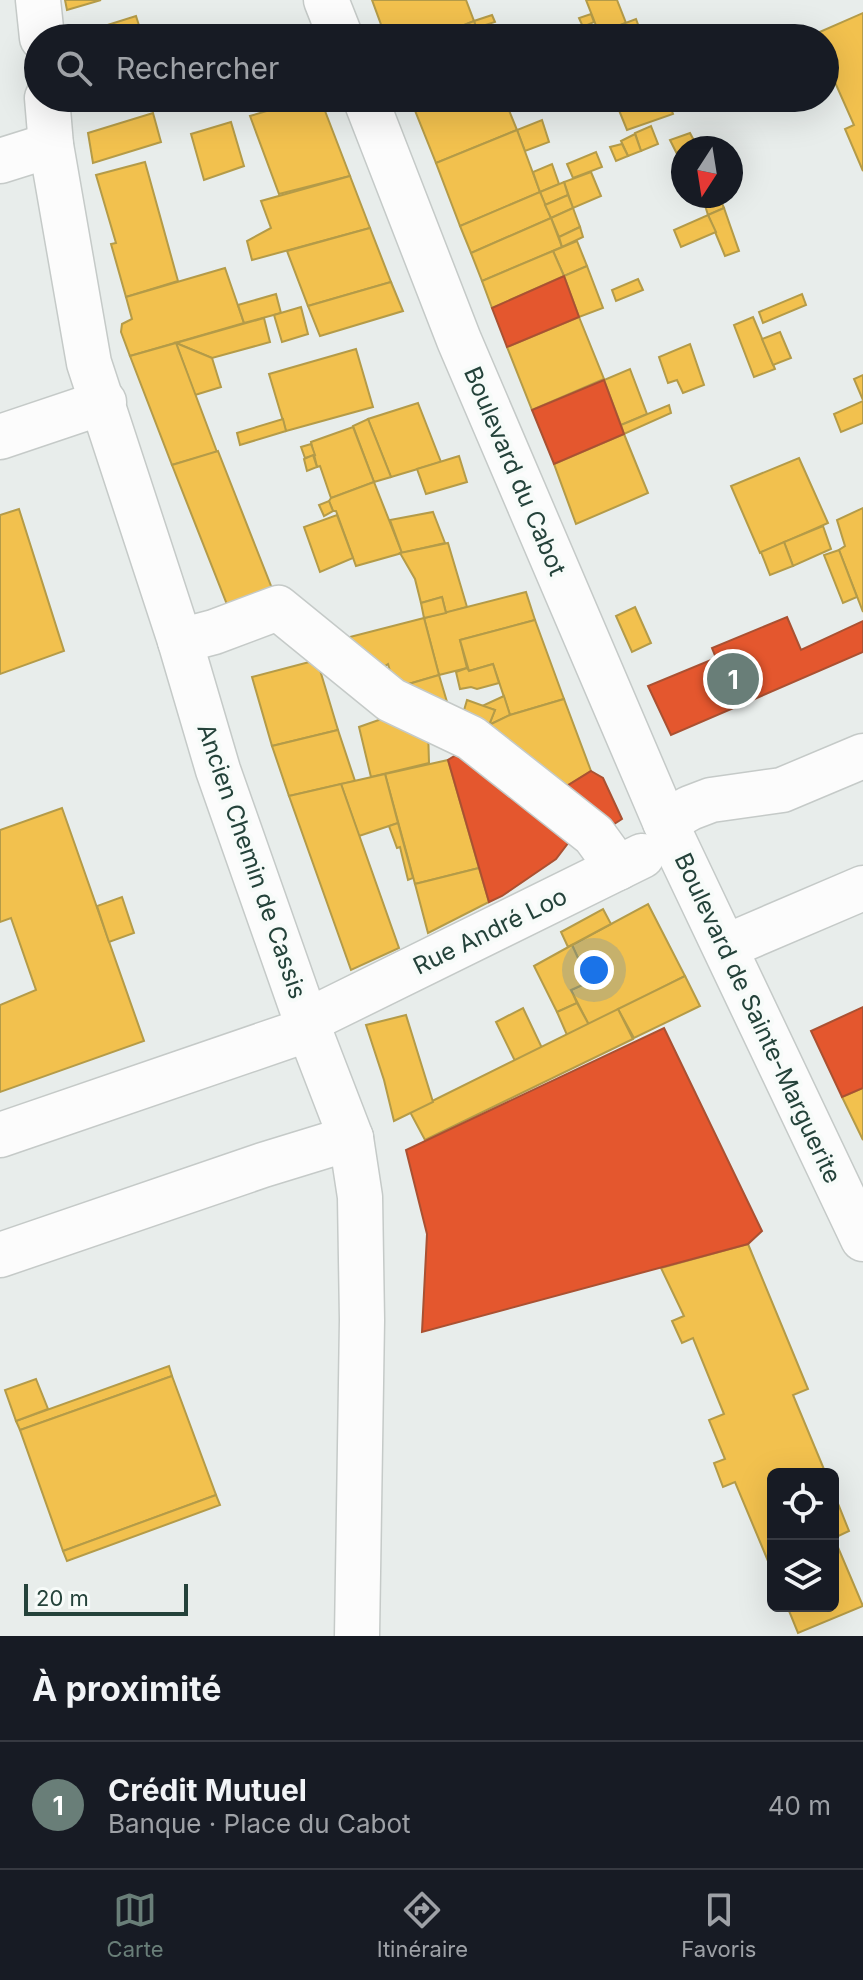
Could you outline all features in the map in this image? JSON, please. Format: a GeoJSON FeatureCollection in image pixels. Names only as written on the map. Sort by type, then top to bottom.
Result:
{"type":"FeatureCollection","features":[{"type":"Feature","properties":{"kind":"street"},"geometry":{"type":"LineString","coordinates":[[38,0],[41,24]]}},
{"type":"Feature","properties":{"kind":"street"},"geometry":{"type":"LineString","coordinates":[[326,0],[335,24]]}},
{"type":"Feature","properties":{"kind":"street","name":"Ancien Chemin de Cassis"},"geometry":{"type":"LineString","coordinates":[[48,112],[51,145],[89,363],[180,641],[218,770],[351,1138],[360,1197],[362,1305],[357,1636]]}},
{"type":"Feature","properties":{"kind":"street","name":"Boulevard du Cabot"},"geometry":{"type":"LineString","coordinates":[[370,112],[459,340],[669,831]]}},
{"type":"Feature","properties":{"kind":"street"},"geometry":{"type":"LineString","coordinates":[[0,161],[51,145]]}},
{"type":"Feature","properties":{"kind":"street"},"geometry":{"type":"LineString","coordinates":[[0,437],[104,402]]}},
{"type":"Feature","properties":{"kind":"street"},"geometry":{"type":"LineString","coordinates":[[180,641],[278,608],[391,700],[471,738],[594,835],[618,868]]}},
{"type":"Feature","properties":{"kind":"street","name":"Rue André Loo"},"geometry":{"type":"LineString","coordinates":[[0,1135],[308,1025],[618,868],[711,800],[782,790],[863,756]]}},
{"type":"Feature","properties":{"kind":"street","name":"Boulevard de Sainte-Marguerite"},"geometry":{"type":"LineString","coordinates":[[669,831],[863,1239]]}},
{"type":"Feature","properties":{"kind":"street"},"geometry":{"type":"LineString","coordinates":[[725,947],[863,888]]}},
{"type":"Feature","properties":{"kind":"street"},"geometry":{"type":"LineString","coordinates":[[0,1255],[351,1138]]}},
{"type":"Feature","properties":{"kind":"building: Logements"},"geometry":{"type":"Polygon","coordinates":[[[65,0],[101,0],[67,10],[65,0]]]}},
{"type":"Feature","properties":{"kind":"building: Logements"},"geometry":{"type":"Polygon","coordinates":[[[372,0],[466,0],[474,21],[467,24],[381,24],[372,0]]]}},
{"type":"Feature","properties":{"kind":"building: Logements"},"geometry":{"type":"Polygon","coordinates":[[[586,0],[617,0],[626,23],[595,24],[586,0]]]}},
{"type":"Feature","properties":{"kind":"building: Logements"},"geometry":{"type":"Polygon","coordinates":[[[863,13],[863,171],[845,129],[854,125],[839,91],[838,24],[863,13]]]}},
{"type":"Feature","properties":{"kind":"building: Logements"},"geometry":{"type":"Polygon","coordinates":[[[591,14],[594,22],[582,24],[579,18],[591,14]]]}},
{"type":"Feature","properties":{"kind":"building: Logements"},"geometry":{"type":"Polygon","coordinates":[[[492,15],[495,22],[475,24],[474,21],[492,15]]]}},
{"type":"Feature","properties":{"kind":"building: Logements"},"geometry":{"type":"Polygon","coordinates":[[[136,16],[139,24],[111,24],[136,16]]]}},
{"type":"Feature","properties":{"kind":"building: Logements"},"geometry":{"type":"Polygon","coordinates":[[[264,112],[325,112],[350,176],[279,194],[250,116],[264,112]]]}},
{"type":"Feature","properties":{"kind":"building: Logements"},"geometry":{"type":"Polygon","coordinates":[[[416,112],[510,112],[517,130],[436,163],[416,112]]]}},
{"type":"Feature","properties":{"kind":"building: Logements"},"geometry":{"type":"Polygon","coordinates":[[[620,112],[673,114],[627,130],[620,112]]]}},
{"type":"Feature","properties":{"kind":"building: Logements"},"geometry":{"type":"Polygon","coordinates":[[[153,113],[161,142],[93,163],[88,133],[153,113]]]}},
{"type":"Feature","properties":{"kind":"building: Logements"},"geometry":{"type":"Polygon","coordinates":[[[542,120],[549,142],[525,151],[517,130],[542,120]]]}},
{"type":"Feature","properties":{"kind":"building: Logements"},"geometry":{"type":"Polygon","coordinates":[[[231,122],[244,166],[204,180],[191,134],[231,122]]]}},
{"type":"Feature","properties":{"kind":"building: Logements"},"geometry":{"type":"Polygon","coordinates":[[[651,126],[658,144],[641,151],[635,133],[651,126]]]}},
{"type":"Feature","properties":{"kind":"building: Logements"},"geometry":{"type":"Polygon","coordinates":[[[517,130],[540,192],[460,226],[436,163],[517,130]]]}},
{"type":"Feature","properties":{"kind":"building: Logements"},"geometry":{"type":"Polygon","coordinates":[[[635,134],[641,151],[628,156],[621,141],[635,134]]]}},
{"type":"Feature","properties":{"kind":"building: Logements"},"geometry":{"type":"Polygon","coordinates":[[[622,144],[628,156],[616,161],[610,147],[622,144]]]}},
{"type":"Feature","properties":{"kind":"building: Logements"},"geometry":{"type":"Polygon","coordinates":[[[596,152],[602,167],[573,178],[567,164],[596,152]]]}},
{"type":"Feature","properties":{"kind":"building: Logements"},"geometry":{"type":"Polygon","coordinates":[[[145,162],[178,281],[126,297],[111,244],[116,243],[96,175],[145,162]]]}},
{"type":"Feature","properties":{"kind":"building: Logements"},"geometry":{"type":"Polygon","coordinates":[[[552,164],[559,184],[540,192],[533,172],[552,164]]]}},
{"type":"Feature","properties":{"kind":"building: Logements"},"geometry":{"type":"Polygon","coordinates":[[[591,172],[601,196],[573,208],[564,182],[591,172]]]}},
{"type":"Feature","properties":{"kind":"building: Logements"},"geometry":{"type":"Polygon","coordinates":[[[350,176],[370,228],[252,260],[247,241],[271,228],[261,201],[350,176]]]}},
{"type":"Feature","properties":{"kind":"building: Logements"},"geometry":{"type":"Polygon","coordinates":[[[564,182],[568,195],[545,205],[540,192],[564,182]]]}},
{"type":"Feature","properties":{"kind":"building: Logements"},"geometry":{"type":"Polygon","coordinates":[[[540,192],[551,218],[471,253],[460,226],[540,192]]]}},
{"type":"Feature","properties":{"kind":"building: Logements"},"geometry":{"type":"Polygon","coordinates":[[[568,195],[573,208],[551,218],[545,205],[568,195]]]}},
{"type":"Feature","properties":{"kind":"building: Logements"},"geometry":{"type":"Polygon","coordinates":[[[573,208],[580,227],[559,237],[551,218],[573,208]]]}},
{"type":"Feature","properties":{"kind":"building: Logements"},"geometry":{"type":"Polygon","coordinates":[[[706,208],[724,208],[708,215],[706,208]]]}},
{"type":"Feature","properties":{"kind":"building: Logements"},"geometry":{"type":"Polygon","coordinates":[[[724,208],[739,251],[725,256],[708,215],[724,208]]]}},
{"type":"Feature","properties":{"kind":"building: Logements"},"geometry":{"type":"Polygon","coordinates":[[[708,215],[716,232],[681,247],[674,230],[708,215]]]}},
{"type":"Feature","properties":{"kind":"building: Logements"},"geometry":{"type":"Polygon","coordinates":[[[551,218],[562,247],[482,281],[471,253],[551,218]]]}},
{"type":"Feature","properties":{"kind":"building: Logements"},"geometry":{"type":"Polygon","coordinates":[[[580,227],[583,237],[562,247],[559,237],[580,227]]]}},
{"type":"Feature","properties":{"kind":"building: Logements"},"geometry":{"type":"Polygon","coordinates":[[[370,228],[391,282],[308,306],[287,251],[370,228]]]}},
{"type":"Feature","properties":{"kind":"building: Logements"},"geometry":{"type":"Polygon","coordinates":[[[577,241],[587,266],[564,276],[553,251],[577,241]]]}},
{"type":"Feature","properties":{"kind":"building: Logements"},"geometry":{"type":"Polygon","coordinates":[[[553,251],[564,276],[492,308],[482,281],[553,251]]]}},
{"type":"Feature","properties":{"kind":"building: Logements"},"geometry":{"type":"Polygon","coordinates":[[[587,266],[603,308],[579,317],[564,276],[587,266]]]}},
{"type":"Feature","properties":{"kind":"building: Logements"},"geometry":{"type":"Polygon","coordinates":[[[225,268],[244,323],[130,356],[121,332],[122,324],[132,319],[126,297],[225,268]]]}},
{"type":"Feature","properties":{"kind":"building: Logements"},"geometry":{"type":"Polygon","coordinates":[[[638,279],[643,290],[616,301],[612,290],[638,279]]]}},
{"type":"Feature","properties":{"kind":"building: Logements"},"geometry":{"type":"Polygon","coordinates":[[[391,282],[403,311],[320,336],[308,306],[391,282]]]}},
{"type":"Feature","properties":{"kind":"building: Logements"},"geometry":{"type":"Polygon","coordinates":[[[276,294],[281,313],[244,323],[238,305],[276,294]]]}},
{"type":"Feature","properties":{"kind":"building: Logements"},"geometry":{"type":"Polygon","coordinates":[[[802,294],[806,305],[763,323],[759,312],[802,294]]]}},
{"type":"Feature","properties":{"kind":"building: Logements"},"geometry":{"type":"Polygon","coordinates":[[[301,307],[308,334],[282,342],[274,315],[301,307]]]}},
{"type":"Feature","properties":{"kind":"building: Logements"},"geometry":{"type":"Polygon","coordinates":[[[579,317],[604,379],[532,410],[507,347],[579,317]]]}},
{"type":"Feature","properties":{"kind":"building: Logements"},"geometry":{"type":"Polygon","coordinates":[[[753,317],[775,369],[754,377],[734,325],[753,317]]]}},
{"type":"Feature","properties":{"kind":"building: Logements"},"geometry":{"type":"Polygon","coordinates":[[[264,318],[270,342],[212,358],[176,343],[264,318]]]}},
{"type":"Feature","properties":{"kind":"building: Logements"},"geometry":{"type":"Polygon","coordinates":[[[780,332],[791,358],[773,365],[762,339],[780,332]]]}},
{"type":"Feature","properties":{"kind":"building: Logements"},"geometry":{"type":"Polygon","coordinates":[[[176,343],[212,358],[221,387],[195,395],[176,343]]]}},
{"type":"Feature","properties":{"kind":"building: Logements"},"geometry":{"type":"Polygon","coordinates":[[[176,343],[217,452],[172,465],[130,356],[176,343]]]}},
{"type":"Feature","properties":{"kind":"building: Logements"},"geometry":{"type":"Polygon","coordinates":[[[690,344],[704,385],[683,393],[677,380],[668,383],[659,357],[690,344]]]}},
{"type":"Feature","properties":{"kind":"building: Logements"},"geometry":{"type":"Polygon","coordinates":[[[356,349],[373,407],[286,431],[269,374],[356,349]]]}},
{"type":"Feature","properties":{"kind":"building: Logements"},"geometry":{"type":"Polygon","coordinates":[[[630,369],[647,414],[621,425],[604,380],[630,369]]]}},
{"type":"Feature","properties":{"kind":"building: Logements"},"geometry":{"type":"Polygon","coordinates":[[[863,375],[863,400],[854,379],[863,375]]]}},
{"type":"Feature","properties":{"kind":"building: Logements"},"geometry":{"type":"Polygon","coordinates":[[[863,401],[863,423],[841,432],[834,414],[863,401]]]}},
{"type":"Feature","properties":{"kind":"building: Logements"},"geometry":{"type":"Polygon","coordinates":[[[418,403],[441,462],[391,477],[368,419],[418,403]]]}},
{"type":"Feature","properties":{"kind":"building: Logements"},"geometry":{"type":"Polygon","coordinates":[[[669,405],[671,413],[624,434],[621,425],[669,405]]]}},
{"type":"Feature","properties":{"kind":"building: Logements"},"geometry":{"type":"Polygon","coordinates":[[[283,419],[286,431],[240,445],[237,433],[283,419]]]}},
{"type":"Feature","properties":{"kind":"building: Logements"},"geometry":{"type":"Polygon","coordinates":[[[368,419],[391,477],[374,482],[353,426],[368,419]]]}},
{"type":"Feature","properties":{"kind":"building: Logements"},"geometry":{"type":"Polygon","coordinates":[[[353,427],[374,482],[331,498],[320,466],[317,467],[311,442],[353,427]]]}},
{"type":"Feature","properties":{"kind":"building: Logements"},"geometry":{"type":"Polygon","coordinates":[[[624,434],[648,493],[576,524],[554,464],[624,434]]]}},
{"type":"Feature","properties":{"kind":"building: Logements"},"geometry":{"type":"Polygon","coordinates":[[[311,444],[315,455],[305,458],[301,447],[311,444]]]}},
{"type":"Feature","properties":{"kind":"building: Logements"},"geometry":{"type":"Polygon","coordinates":[[[218,451],[273,591],[228,607],[172,465],[218,451]]]}},
{"type":"Feature","properties":{"kind":"building: Logements"},"geometry":{"type":"Polygon","coordinates":[[[313,455],[317,467],[307,471],[304,459],[313,455]]]}},
{"type":"Feature","properties":{"kind":"building: Logements"},"geometry":{"type":"Polygon","coordinates":[[[459,456],[467,482],[426,494],[417,469],[459,456]]]}},
{"type":"Feature","properties":{"kind":"building: Logements"},"geometry":{"type":"Polygon","coordinates":[[[799,458],[828,523],[760,553],[731,486],[799,458]]]}},
{"type":"Feature","properties":{"kind":"building: Logements"},"geometry":{"type":"Polygon","coordinates":[[[374,482],[402,553],[356,566],[336,511],[333,511],[329,501],[374,482]]]}},
{"type":"Feature","properties":{"kind":"building: Logements"},"geometry":{"type":"Polygon","coordinates":[[[329,501],[333,511],[324,516],[319,505],[329,501]]]}},
{"type":"Feature","properties":{"kind":"building: Logements"},"geometry":{"type":"Polygon","coordinates":[[[863,508],[863,612],[839,550],[845,546],[837,520],[863,508]]]}},
{"type":"Feature","properties":{"kind":"building: Logements"},"geometry":{"type":"Polygon","coordinates":[[[19,509],[64,651],[0,674],[0,515],[19,509]]]}},
{"type":"Feature","properties":{"kind":"building: Logements"},"geometry":{"type":"Polygon","coordinates":[[[433,512],[445,543],[402,553],[390,520],[433,512]]]}},
{"type":"Feature","properties":{"kind":"building: Logements"},"geometry":{"type":"Polygon","coordinates":[[[337,515],[353,558],[320,572],[304,527],[337,515]]]}},
{"type":"Feature","properties":{"kind":"building: Logements"},"geometry":{"type":"Polygon","coordinates":[[[823,526],[831,549],[793,566],[784,542],[823,526]]]}},
{"type":"Feature","properties":{"kind":"building: Logements"},"geometry":{"type":"Polygon","coordinates":[[[784,542],[793,566],[770,575],[761,552],[784,542]]]}},
{"type":"Feature","properties":{"kind":"building: Logements"},"geometry":{"type":"Polygon","coordinates":[[[448,543],[467,607],[446,613],[442,597],[421,603],[415,579],[400,553],[448,543]]]}},
{"type":"Feature","properties":{"kind":"building: Logements"},"geometry":{"type":"Polygon","coordinates":[[[839,550],[857,597],[843,603],[824,555],[839,550]]]}},
{"type":"Feature","properties":{"kind":"building: Logements"},"geometry":{"type":"Polygon","coordinates":[[[526,592],[535,620],[460,640],[467,668],[439,675],[424,618],[526,592]]]}},
{"type":"Feature","properties":{"kind":"building: Logements"},"geometry":{"type":"Polygon","coordinates":[[[442,597],[446,613],[424,618],[421,603],[442,597]]]}},
{"type":"Feature","properties":{"kind":"building: Logements"},"geometry":{"type":"Polygon","coordinates":[[[635,607],[651,643],[632,652],[616,616],[635,607]]]}},
{"type":"Feature","properties":{"kind":"building: Logements"},"geometry":{"type":"Polygon","coordinates":[[[424,618],[439,675],[395,688],[388,664],[376,672],[342,639],[424,618]]]}},
{"type":"Feature","properties":{"kind":"building: Logements"},"geometry":{"type":"Polygon","coordinates":[[[535,620],[564,699],[510,715],[493,664],[469,671],[460,640],[535,620]]]}},
{"type":"Feature","properties":{"kind":"building: Logements"},"geometry":{"type":"Polygon","coordinates":[[[317,660],[338,730],[272,746],[252,677],[317,660]]]}},
{"type":"Feature","properties":{"kind":"building: Logements"},"geometry":{"type":"Polygon","coordinates":[[[493,664],[499,683],[477,689],[460,689],[456,672],[493,664]]]}},
{"type":"Feature","properties":{"kind":"building: Logements"},"geometry":{"type":"Polygon","coordinates":[[[439,675],[450,712],[395,688],[439,675]]]}},
{"type":"Feature","properties":{"kind":"building: Logements"},"geometry":{"type":"Polygon","coordinates":[[[504,696],[510,715],[489,725],[495,710],[482,706],[504,696]]]}},
{"type":"Feature","properties":{"kind":"building: Logements"},"geometry":{"type":"Polygon","coordinates":[[[564,699],[591,771],[562,789],[489,725],[510,715],[564,699]]]}},
{"type":"Feature","properties":{"kind":"building: Logements"},"geometry":{"type":"Polygon","coordinates":[[[467,700],[495,710],[489,725],[462,717],[467,700]]]}},
{"type":"Feature","properties":{"kind":"building: Logements"},"geometry":{"type":"Polygon","coordinates":[[[390,716],[428,729],[429,763],[371,777],[359,727],[390,716]]]}},
{"type":"Feature","properties":{"kind":"building: Logements"},"geometry":{"type":"Polygon","coordinates":[[[338,730],[355,781],[289,796],[272,746],[338,730]]]}},
{"type":"Feature","properties":{"kind":"building: Logements"},"geometry":{"type":"Polygon","coordinates":[[[448,760],[479,868],[415,884],[385,774],[448,760]]]}},
{"type":"Feature","properties":{"kind":"building: Logements"},"geometry":{"type":"Polygon","coordinates":[[[385,774],[398,823],[359,836],[341,784],[385,774]]]}},
{"type":"Feature","properties":{"kind":"building: Logements"},"geometry":{"type":"Polygon","coordinates":[[[341,784],[399,948],[351,970],[289,796],[341,784]]]}},
{"type":"Feature","properties":{"kind":"building: Logements"},"geometry":{"type":"Polygon","coordinates":[[[62,808],[144,1041],[0,1092],[0,1005],[36,990],[11,918],[0,922],[0,830],[62,808]]]}},
{"type":"Feature","properties":{"kind":"building: Logements"},"geometry":{"type":"Polygon","coordinates":[[[398,823],[413,878],[408,880],[400,847],[397,848],[389,826],[398,823]]]}},
{"type":"Feature","properties":{"kind":"building: Logements"},"geometry":{"type":"Polygon","coordinates":[[[479,868],[489,902],[428,933],[415,884],[479,868]]]}},
{"type":"Feature","properties":{"kind":"building: Logements"},"geometry":{"type":"Polygon","coordinates":[[[122,897],[134,933],[109,942],[97,906],[122,897]]]}},
{"type":"Feature","properties":{"kind":"building: Logements"},"geometry":{"type":"Polygon","coordinates":[[[648,904],[685,976],[589,1025],[571,990],[589,982],[572,945],[648,904]]]}},
{"type":"Feature","properties":{"kind":"building: Logements"},"geometry":{"type":"Polygon","coordinates":[[[603,909],[611,924],[568,947],[561,932],[603,909]]]}},
{"type":"Feature","properties":{"kind":"building: Logements"},"geometry":{"type":"Polygon","coordinates":[[[572,945],[589,982],[571,990],[577,1003],[557,1012],[534,966],[572,945]]]}},
{"type":"Feature","properties":{"kind":"building: Logements"},"geometry":{"type":"Polygon","coordinates":[[[685,976],[700,1006],[634,1038],[618,1009],[685,976]]]}},
{"type":"Feature","properties":{"kind":"building: Logements"},"geometry":{"type":"Polygon","coordinates":[[[577,1003],[589,1025],[567,1035],[557,1012],[577,1003]]]}},
{"type":"Feature","properties":{"kind":"building: Logements"},"geometry":{"type":"Polygon","coordinates":[[[523,1008],[542,1048],[515,1061],[496,1022],[523,1008]]]}},
{"type":"Feature","properties":{"kind":"building: Logements"},"geometry":{"type":"Polygon","coordinates":[[[618,1009],[633,1039],[425,1140],[410,1112],[618,1009]]]}},
{"type":"Feature","properties":{"kind":"building: Logements"},"geometry":{"type":"Polygon","coordinates":[[[406,1015],[433,1102],[394,1121],[366,1025],[406,1015]]]}},
{"type":"Feature","properties":{"kind":"building: Logements"},"geometry":{"type":"Polygon","coordinates":[[[863,1088],[863,1140],[842,1097],[863,1088]]]}},
{"type":"Feature","properties":{"kind":"building: Logements"},"geometry":{"type":"Polygon","coordinates":[[[748,1244],[808,1389],[793,1395],[823,1468],[767,1468],[767,1559],[735,1482],[723,1487],[714,1463],[725,1459],[709,1420],[724,1414],[693,1338],[682,1343],[672,1321],[684,1316],[661,1268],[748,1244]]]}},
{"type":"Feature","properties":{"kind":"building: Logements"},"geometry":{"type":"Polygon","coordinates":[[[169,1366],[172,1376],[20,1430],[16,1421],[169,1366]]]}},
{"type":"Feature","properties":{"kind":"building: Logements"},"geometry":{"type":"Polygon","coordinates":[[[172,1376],[216,1495],[63,1551],[20,1430],[172,1376]]]}},
{"type":"Feature","properties":{"kind":"building: Logements"},"geometry":{"type":"Polygon","coordinates":[[[36,1379],[48,1409],[16,1421],[5,1390],[36,1379]]]}},
{"type":"Feature","properties":{"kind":"building: Logements"},"geometry":{"type":"Polygon","coordinates":[[[216,1495],[220,1505],[67,1561],[63,1551],[216,1495]]]}},
{"type":"Feature","properties":{"kind":"building: Logements"},"geometry":{"type":"Polygon","coordinates":[[[839,1506],[849,1531],[839,1536],[839,1506]]]}},
{"type":"Feature","properties":{"kind":"building: Logements"},"geometry":{"type":"Polygon","coordinates":[[[839,1550],[863,1606],[798,1633],[789,1612],[839,1612],[839,1550]]]}},
{"type":"Feature","properties":{"kind":"building: Commerces"},"geometry":{"type":"Polygon","coordinates":[[[564,276],[579,317],[507,347],[492,308],[564,276]]]}},
{"type":"Feature","properties":{"kind":"building: Commerces"},"geometry":{"type":"Polygon","coordinates":[[[604,380],[624,434],[554,464],[532,410],[604,380]]]}},
{"type":"Feature","properties":{"kind":"building: Commerces"},"geometry":{"type":"Polygon","coordinates":[[[787,617],[801,650],[863,621],[863,652],[671,735],[648,686],[716,658],[712,648],[787,617]]]}},
{"type":"Feature","properties":{"kind":"building: Commerces"},"geometry":{"type":"Polygon","coordinates":[[[471,754],[572,838],[556,859],[489,902],[448,760],[456,755],[471,754]]]}},
{"type":"Feature","properties":{"kind":"building: Commerces"},"geometry":{"type":"Polygon","coordinates":[[[591,771],[603,778],[622,819],[608,828],[562,789],[591,771]]]}},
{"type":"Feature","properties":{"kind":"building: Commerces"},"geometry":{"type":"Polygon","coordinates":[[[863,1007],[863,1088],[842,1097],[811,1031],[863,1007]]]}},
{"type":"Feature","properties":{"kind":"building: Commerces"},"geometry":{"type":"Polygon","coordinates":[[[664,1028],[762,1231],[748,1244],[422,1332],[427,1234],[406,1150],[664,1028]]]}},
{"type":"Feature","properties":{"kind":"place","name":"Crédit Mutuel"},"geometry":{"type":"Point","coordinates":[733,679]}}]}
